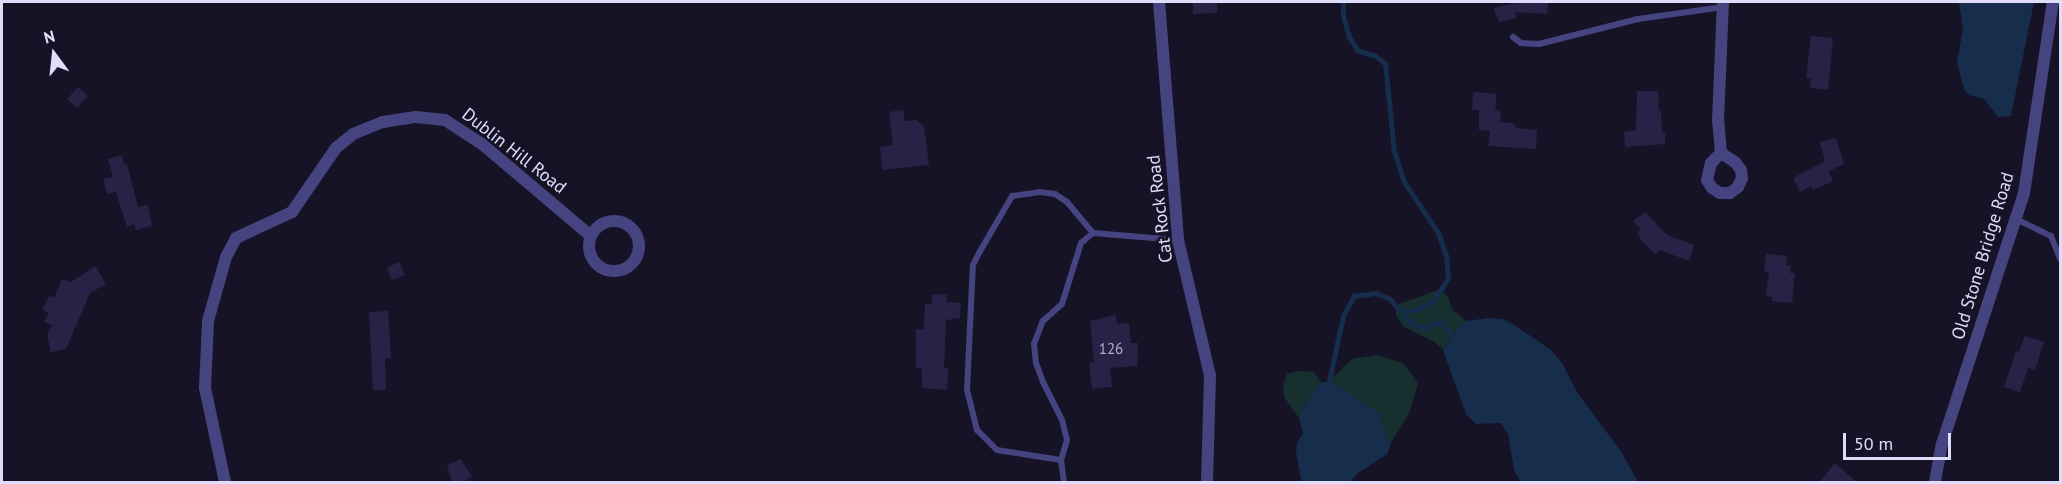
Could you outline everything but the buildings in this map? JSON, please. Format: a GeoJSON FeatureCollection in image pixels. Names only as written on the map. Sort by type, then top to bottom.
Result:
{"type":"FeatureCollection","features":[{"type":"Feature","properties":{"kind":"street","name":"Cat Rock Road"},"geometry":{"type":"LineString","coordinates":[[1159,2],[1178,240],[1210,375],[1207,483]]}},
{"type":"Feature","properties":{"kind":"street","name":"Old Stone Bridge Road"},"geometry":{"type":"LineString","coordinates":[[1935,483],[1942,444],[2024,193],[2052,2]]}},
{"type":"Feature","properties":{"kind":"street"},"geometry":{"type":"LineString","coordinates":[[1721,153],[1719,121],[1724,4]]}},
{"type":"Feature","properties":{"kind":"street","name":"Dublin Hill Road"},"geometry":{"type":"LineString","coordinates":[[225,483],[205,388],[208,321],[226,257],[236,238],[292,212],[336,148],[353,134],[383,122],[416,117],[445,120],[482,144],[591,236]]}},
{"type":"Feature","properties":{"kind":"street"},"geometry":{"type":"LineString","coordinates":[[609,222],[625,224],[637,236],[638,253],[634,261],[620,271],[603,269],[592,259],[589,251],[591,236],[595,229],[609,222]]}},
{"type":"Feature","properties":{"kind":"lane"},"geometry":{"type":"LineString","coordinates":[[1513,37],[1521,43],[1539,44],[1638,19],[1724,4]]}},
{"type":"Feature","properties":{"kind":"lane"},"geometry":{"type":"LineString","coordinates":[[1061,460],[997,450],[977,430],[967,390],[973,266],[1012,196],[1040,192],[1055,194],[1067,202],[1093,233]]}},
{"type":"Feature","properties":{"kind":"lane"},"geometry":{"type":"LineString","coordinates":[[2016,219],[2051,236],[2061,258]]}},
{"type":"Feature","properties":{"kind":"lane"},"geometry":{"type":"LineString","coordinates":[[1064,483],[1061,460],[1067,440],[1062,420],[1036,363],[1034,344],[1043,321],[1062,304],[1081,243],[1093,233],[1178,240]]}},
{"type":"Feature","properties":{"kind":"green space"},"geometry":{"type":"Polygon","coordinates":[[[1441,289],[1448,297],[1453,310],[1467,321],[1460,326],[1443,349],[1433,341],[1404,327],[1396,316],[1396,305],[1441,289]]]}},
{"type":"Feature","properties":{"kind":"green space"},"geometry":{"type":"Polygon","coordinates":[[[1376,355],[1403,363],[1418,383],[1410,411],[1391,443],[1384,433],[1379,413],[1328,382],[1352,359],[1376,355]]]}},
{"type":"Feature","properties":{"kind":"green space"},"geometry":{"type":"Polygon","coordinates":[[[1300,371],[1314,372],[1321,382],[1302,409],[1299,418],[1284,397],[1283,384],[1287,374],[1300,371]]]}},
{"type":"Feature","properties":{"kind":"water"},"geometry":{"type":"Polygon","coordinates":[[[1959,2],[2034,2],[2011,116],[1998,117],[1984,99],[1969,95],[1964,89],[1957,62],[1963,29],[1959,2]]]}},
{"type":"Feature","properties":{"kind":"water"},"geometry":{"type":"Polygon","coordinates":[[[1502,319],[1513,324],[1551,350],[1562,363],[1577,392],[1622,453],[1638,482],[1521,482],[1514,470],[1508,434],[1501,423],[1476,424],[1466,414],[1443,350],[1460,326],[1467,321],[1502,319]]]}},
{"type":"Feature","properties":{"kind":"water"},"geometry":{"type":"Polygon","coordinates":[[[1321,382],[1328,382],[1339,387],[1379,413],[1385,433],[1391,443],[1387,454],[1358,473],[1350,482],[1303,482],[1301,478],[1296,453],[1297,443],[1303,433],[1299,418],[1302,409],[1321,382]]]}},
{"type":"Feature","properties":{"kind":"waterway"},"geometry":{"type":"LineString","coordinates":[[1328,386],[1343,316],[1354,296],[1376,293],[1390,299],[1401,311],[1416,310],[1433,301],[1448,279],[1446,256],[1438,233],[1404,182],[1394,152],[1385,64],[1375,56],[1358,51],[1349,37],[1343,16],[1343,2]]}},
{"type":"Feature","properties":{"kind":"waterway"},"geometry":{"type":"LineString","coordinates":[[1401,311],[1409,321],[1423,328],[1441,322],[1457,342]]}}]}
